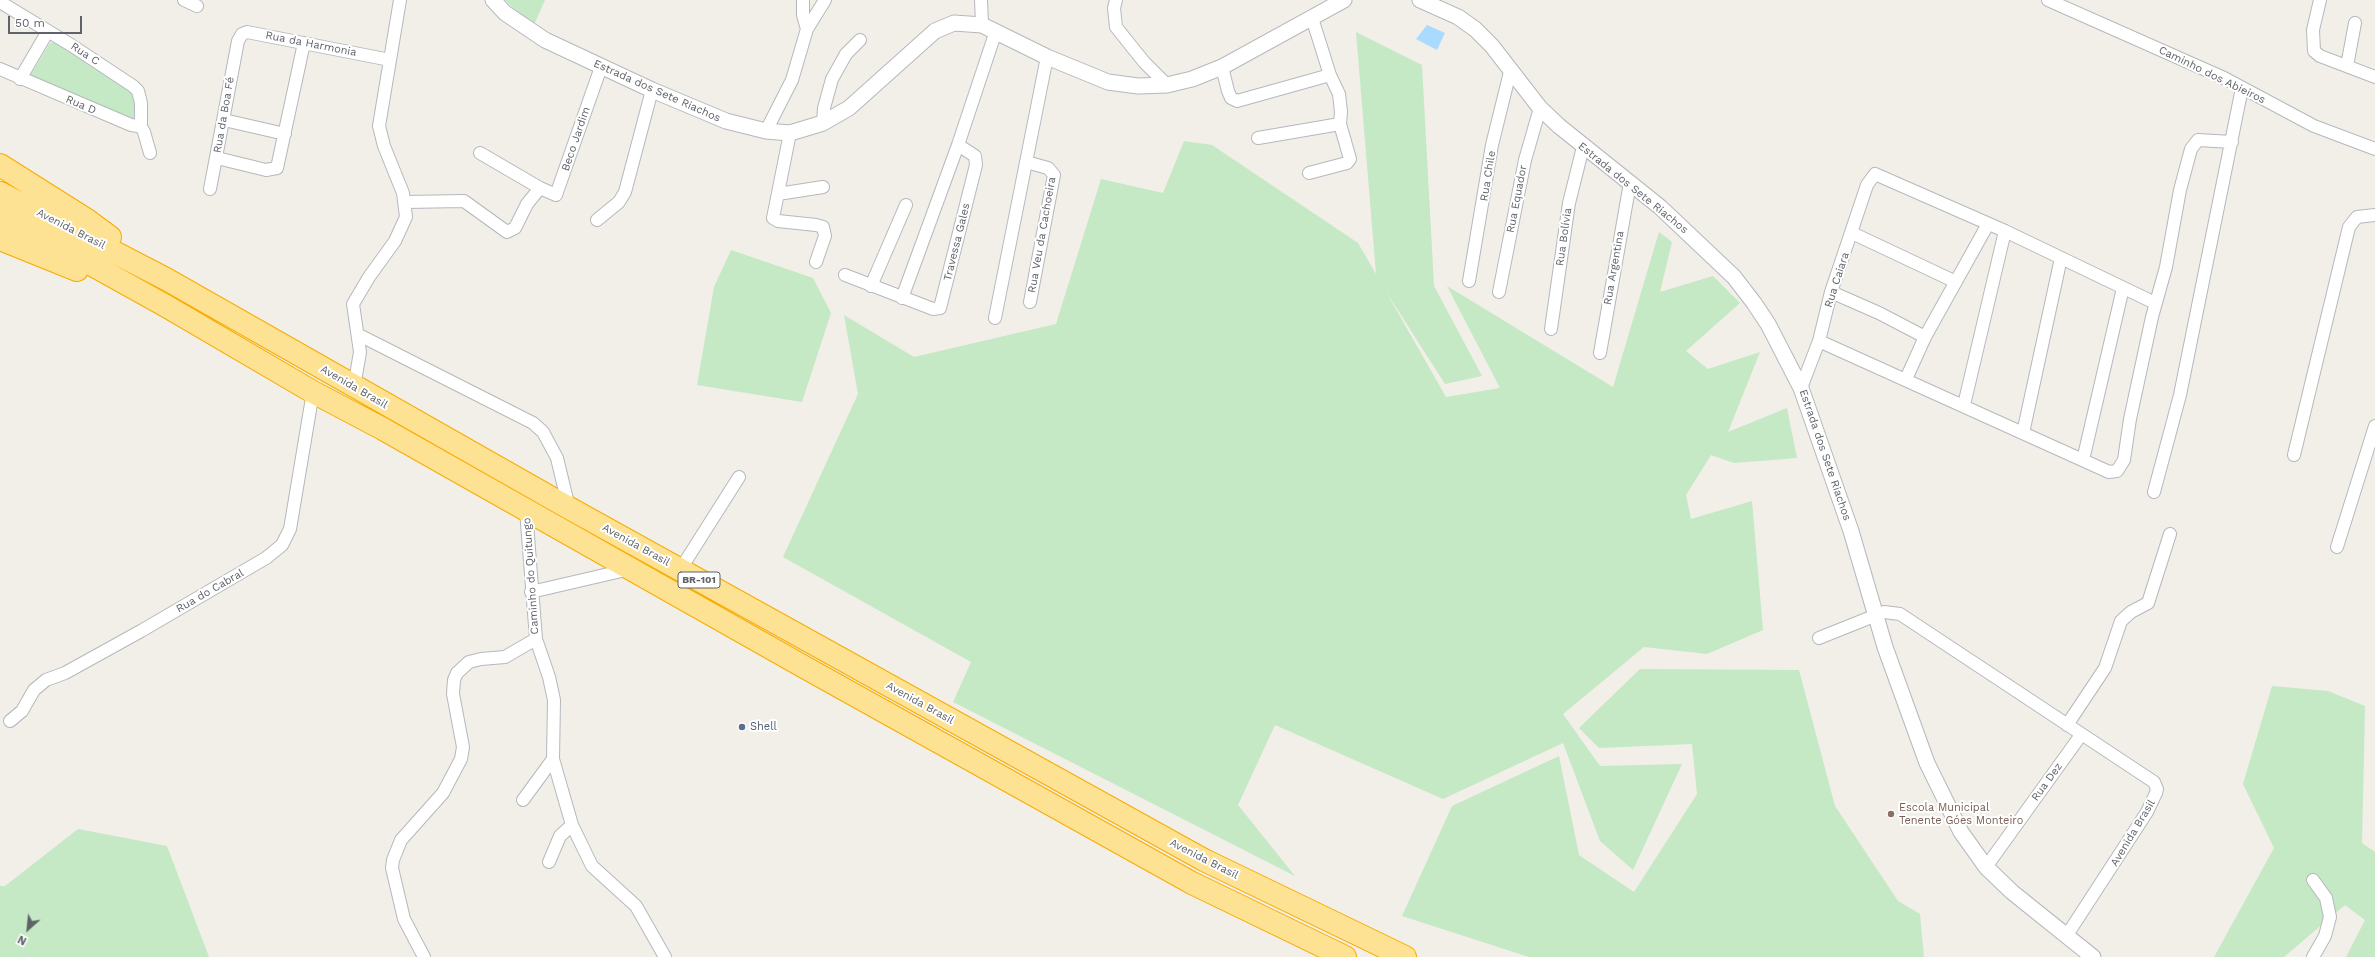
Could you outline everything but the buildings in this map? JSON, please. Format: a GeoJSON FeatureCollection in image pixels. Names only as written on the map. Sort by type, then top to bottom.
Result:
{"type":"FeatureCollection","features":[{"type":"Feature","properties":{"kind":"highway"},"geometry":{"type":"LineString","coordinates":[[0,165],[87,220],[166,279]]}},
{"type":"Feature","properties":{"kind":"highway","name":"Avenida Brasil"},"geometry":{"type":"LineString","coordinates":[[0,193],[166,279],[569,508],[1204,860],[1405,957]]}},
{"type":"Feature","properties":{"kind":"highway","name":"Avenida Brasil"},"geometry":{"type":"LineString","coordinates":[[0,216],[166,306],[314,392],[1192,883],[1345,957]]}},
{"type":"Feature","properties":{"kind":"highway"},"geometry":{"type":"LineString","coordinates":[[0,239],[166,306]]}},
{"type":"Feature","properties":{"kind":"street"},"geometry":{"type":"LineString","coordinates":[[184,0],[197,6]]}},
{"type":"Feature","properties":{"kind":"street","name":"Estrada dos Sete Riachos"},"geometry":{"type":"LineString","coordinates":[[493,0],[505,12],[545,40],[652,90],[726,121],[766,131],[790,133],[823,123],[849,108],[935,30],[954,22],[982,25],[1047,57],[1108,82],[1138,86],[1167,85],[1192,79],[1222,67],[1344,0]]}},
{"type":"Feature","properties":{"kind":"street"},"geometry":{"type":"LineString","coordinates":[[803,0],[804,22],[807,29]]}},
{"type":"Feature","properties":{"kind":"street"},"geometry":{"type":"LineString","coordinates":[[766,131],[792,80],[807,29],[825,0]]}},
{"type":"Feature","properties":{"kind":"street"},"geometry":{"type":"LineString","coordinates":[[981,0],[982,25]]}},
{"type":"Feature","properties":{"kind":"street"},"geometry":{"type":"LineString","coordinates":[[1116,0],[1114,8],[1116,27],[1144,62],[1167,85]]}},
{"type":"Feature","properties":{"kind":"street","name":"Estrada dos Sete Riachos"},"geometry":{"type":"LineString","coordinates":[[1423,0],[1458,17],[1475,29],[1492,46],[1510,72],[1540,108],[1583,146],[1660,207],[1734,277],[1768,324],[1801,388],[1851,531],[1877,615],[1885,647],[1927,763],[1961,832],[1986,867],[2012,892],[2093,957]]}},
{"type":"Feature","properties":{"kind":"street","name":"Caminho dos Abieiros"},"geometry":{"type":"LineString","coordinates":[[2048,0],[2183,59],[2314,126],[2375,149]]}},
{"type":"Feature","properties":{"kind":"street"},"geometry":{"type":"LineString","coordinates":[[2320,0],[2313,30],[2313,48],[2320,56],[2375,77]]}},
{"type":"Feature","properties":{"kind":"street"},"geometry":{"type":"LineString","coordinates":[[354,387],[360,352],[359,335],[353,314],[354,304],[368,278],[385,257],[400,232],[406,217],[405,202],[399,177],[384,146],[379,126],[390,60],[397,1]]}},
{"type":"Feature","properties":{"kind":"street","name":"Rua C"},"geometry":{"type":"LineString","coordinates":[[0,2],[48,31],[127,82],[138,91],[141,103],[140,124]]}},
{"type":"Feature","properties":{"kind":"street"},"geometry":{"type":"LineString","coordinates":[[1309,173],[1347,164],[1350,160],[1340,124],[1341,112],[1339,94],[1330,75],[1312,18]]}},
{"type":"Feature","properties":{"kind":"street"},"geometry":{"type":"LineString","coordinates":[[2347,66],[2355,24]]}},
{"type":"Feature","properties":{"kind":"street"},"geometry":{"type":"LineString","coordinates":[[20,79],[48,31]]}},
{"type":"Feature","properties":{"kind":"street"},"geometry":{"type":"LineString","coordinates":[[902,298],[958,145],[996,31]]}},
{"type":"Feature","properties":{"kind":"street","name":"Rua da Harmonia"},"geometry":{"type":"LineString","coordinates":[[238,41],[242,34],[247,32],[390,60]]}},
{"type":"Feature","properties":{"kind":"street"},"geometry":{"type":"LineString","coordinates":[[823,123],[824,108],[832,79],[846,54],[860,40]]}},
{"type":"Feature","properties":{"kind":"street","name":"Rua da Boa Fé"},"geometry":{"type":"LineString","coordinates":[[210,189],[238,41]]}},
{"type":"Feature","properties":{"kind":"street"},"geometry":{"type":"LineString","coordinates":[[217,158],[266,170],[277,168],[304,43]]}},
{"type":"Feature","properties":{"kind":"street"},"geometry":{"type":"LineString","coordinates":[[995,318],[1047,57]]}},
{"type":"Feature","properties":{"kind":"street","name":"Beco Jardim"},"geometry":{"type":"LineString","coordinates":[[480,153],[552,195],[557,193],[601,66]]}},
{"type":"Feature","properties":{"kind":"street"},"geometry":{"type":"LineString","coordinates":[[1222,67],[1231,98],[1237,101],[1330,75]]}},
{"type":"Feature","properties":{"kind":"street","name":"Rua D"},"geometry":{"type":"LineString","coordinates":[[0,69],[20,79],[131,125],[140,124]]}},
{"type":"Feature","properties":{"kind":"street","name":"Rua Chile"},"geometry":{"type":"LineString","coordinates":[[1469,281],[1492,145],[1510,72]]}},
{"type":"Feature","properties":{"kind":"street"},"geometry":{"type":"LineString","coordinates":[[2154,492],[2180,395],[2242,88]]}},
{"type":"Feature","properties":{"kind":"street"},"geometry":{"type":"LineString","coordinates":[[597,220],[619,202],[625,192],[652,90]]}},
{"type":"Feature","properties":{"kind":"street","name":"Rua Equador"},"geometry":{"type":"LineString","coordinates":[[1499,292],[1524,160],[1540,108]]}},
{"type":"Feature","properties":{"kind":"street"},"geometry":{"type":"LineString","coordinates":[[224,120],[285,134]]}},
{"type":"Feature","properties":{"kind":"street"},"geometry":{"type":"LineString","coordinates":[[140,124],[150,153]]}},
{"type":"Feature","properties":{"kind":"street"},"geometry":{"type":"LineString","coordinates":[[1258,138],[1340,124]]}},
{"type":"Feature","properties":{"kind":"street"},"geometry":{"type":"LineString","coordinates":[[790,133],[773,217],[778,221],[816,224],[823,227],[825,236],[816,262]]}},
{"type":"Feature","properties":{"kind":"street"},"geometry":{"type":"LineString","coordinates":[[1819,341],[1964,405],[2109,472],[2117,471],[2122,465],[2155,303],[2162,284],[2180,190],[2193,145],[2200,140],[2232,142]]}},
{"type":"Feature","properties":{"kind":"street","name":"Travessa Gales"},"geometry":{"type":"LineString","coordinates":[[845,276],[933,309],[940,308],[976,165],[975,156],[958,145]]}},
{"type":"Feature","properties":{"kind":"street","name":"Rua Bolívia"},"geometry":{"type":"LineString","coordinates":[[1550,329],[1569,203],[1583,146]]}},
{"type":"Feature","properties":{"kind":"street","name":"Rua Veu da Cachoeira"},"geometry":{"type":"LineString","coordinates":[[1026,162],[1048,168],[1054,175],[1030,302]]}},
{"type":"Feature","properties":{"kind":"street","name":"Rua Caiara"},"geometry":{"type":"LineString","coordinates":[[1801,388],[1819,341],[1832,292],[1867,185],[1875,174],[1988,224]]}},
{"type":"Feature","properties":{"kind":"street","name":"Rua Argentina"},"geometry":{"type":"LineString","coordinates":[[1600,353],[1630,183]]}},
{"type":"Feature","properties":{"kind":"street"},"geometry":{"type":"LineString","coordinates":[[778,194],[823,187]]}},
{"type":"Feature","properties":{"kind":"street"},"geometry":{"type":"LineString","coordinates":[[405,202],[464,201],[503,230],[511,232],[515,228],[527,204],[540,188]]}},
{"type":"Feature","properties":{"kind":"street"},"geometry":{"type":"LineString","coordinates":[[871,286],[906,205]]}},
{"type":"Feature","properties":{"kind":"street"},"geometry":{"type":"LineString","coordinates":[[2294,455],[2349,227],[2356,217],[2375,215]]}},
{"type":"Feature","properties":{"kind":"street"},"geometry":{"type":"LineString","coordinates":[[1906,379],[1925,338],[1988,224],[2155,303]]}},
{"type":"Feature","properties":{"kind":"street"},"geometry":{"type":"LineString","coordinates":[[1964,405],[2005,232]]}},
{"type":"Feature","properties":{"kind":"street"},"geometry":{"type":"LineString","coordinates":[[1852,233],[1956,282]]}},
{"type":"Feature","properties":{"kind":"street"},"geometry":{"type":"LineString","coordinates":[[2023,433],[2061,258]]}},
{"type":"Feature","properties":{"kind":"street"},"geometry":{"type":"LineString","coordinates":[[2083,460],[2123,288]]}},
{"type":"Feature","properties":{"kind":"street"},"geometry":{"type":"LineString","coordinates":[[1832,292],[1879,313],[1925,338]]}},
{"type":"Feature","properties":{"kind":"street"},"geometry":{"type":"LineString","coordinates":[[359,335],[533,423],[544,432],[557,458],[569,508]]}},
{"type":"Feature","properties":{"kind":"street","name":"Rua do Cabral"},"geometry":{"type":"LineString","coordinates":[[10,721],[22,712],[34,690],[46,680],[65,673],[135,634],[266,558],[282,545],[290,529],[314,392]]}},
{"type":"Feature","properties":{"kind":"street"},"geometry":{"type":"LineString","coordinates":[[2338,546],[2375,426]]}},
{"type":"Feature","properties":{"kind":"street"},"geometry":{"type":"LineString","coordinates":[[680,570],[739,477]]}},
{"type":"Feature","properties":{"kind":"street","name":"Caminho do Quitungo"},"geometry":{"type":"LineString","coordinates":[[526,510],[536,639],[552,689],[553,759],[572,825],[592,866],[636,906],[665,957]]}},
{"type":"Feature","properties":{"kind":"street"},"geometry":{"type":"LineString","coordinates":[[2067,725],[2106,668],[2121,621],[2131,612],[2142,608],[2148,603],[2170,534]]}},
{"type":"Feature","properties":{"kind":"street"},"geometry":{"type":"LineString","coordinates":[[532,592],[630,569]]}},
{"type":"Feature","properties":{"kind":"street"},"geometry":{"type":"LineString","coordinates":[[1819,638],[1889,611],[1907,617],[2081,735]]}},
{"type":"Feature","properties":{"kind":"street"},"geometry":{"type":"LineString","coordinates":[[424,957],[404,919],[395,888],[392,860],[401,840],[443,793],[461,759],[463,747],[454,694],[454,680],[457,673],[469,662],[481,659],[505,657],[536,639]]}},
{"type":"Feature","properties":{"kind":"street","name":"Rua Dez"},"geometry":{"type":"LineString","coordinates":[[1986,867],[2081,735]]}},
{"type":"Feature","properties":{"kind":"street","name":"Avenida Brasil"},"geometry":{"type":"LineString","coordinates":[[2067,935],[2147,812],[2157,788],[2154,782],[2147,776],[2081,735]]}},
{"type":"Feature","properties":{"kind":"street"},"geometry":{"type":"LineString","coordinates":[[523,800],[553,759]]}},
{"type":"Feature","properties":{"kind":"street"},"geometry":{"type":"LineString","coordinates":[[549,862],[560,836],[572,825]]}},
{"type":"Feature","properties":{"kind":"street"},"geometry":{"type":"LineString","coordinates":[[2313,880],[2326,898],[2330,917],[2325,936],[2313,957]]}},
{"type":"Feature","properties":{"kind":"green space"},"geometry":{"type":"Polygon","coordinates":[[[505,0],[545,0],[533,27],[505,0]]]}},
{"type":"Feature","properties":{"kind":"green space"},"geometry":{"type":"Polygon","coordinates":[[[1356,32],[1422,65],[1434,286],[1482,376],[1445,384],[1385,290],[1446,397],[1500,388],[1447,286],[1613,387],[1659,232],[1672,242],[1660,292],[1713,276],[1740,303],[1686,351],[1708,369],[1760,352],[1728,432],[1787,408],[1797,458],[1734,463],[1711,455],[1686,495],[1691,519],[1752,501],[1763,630],[1707,654],[1644,647],[1563,714],[1600,766],[1682,764],[1633,870],[1600,841],[1563,743],[1443,799],[1275,725],[1238,805],[1295,876],[953,702],[971,662],[783,557],[858,394],[844,315],[914,357],[1056,324],[1101,179],[1163,193],[1184,141],[1212,145],[1358,243],[1376,274],[1356,32]]]}},
{"type":"Feature","properties":{"kind":"green space"},"geometry":{"type":"Polygon","coordinates":[[[56,42],[134,92],[137,114],[132,121],[30,76],[50,43],[56,42]]]}},
{"type":"Feature","properties":{"kind":"green space"},"geometry":{"type":"Polygon","coordinates":[[[731,250],[813,278],[831,313],[802,402],[697,385],[714,287],[731,250]]]}},
{"type":"Feature","properties":{"kind":"green space"},"geometry":{"type":"Polygon","coordinates":[[[1640,669],[1799,670],[1835,806],[1898,901],[1920,914],[1924,957],[1529,957],[1402,916],[1452,806],[1559,756],[1579,855],[1634,892],[1697,794],[1692,744],[1599,748],[1579,728],[1640,669]]]}},
{"type":"Feature","properties":{"kind":"green space"},"geometry":{"type":"Polygon","coordinates":[[[2272,686],[2328,691],[2365,706],[2362,843],[2375,852],[2375,957],[2346,957],[2365,920],[2345,905],[2284,957],[2214,957],[2274,848],[2243,784],[2272,686]]]}},
{"type":"Feature","properties":{"kind":"green space"},"geometry":{"type":"Polygon","coordinates":[[[78,829],[167,846],[209,957],[0,957],[0,886],[5,886],[78,829]]]}},
{"type":"Feature","properties":{"kind":"water"},"geometry":{"type":"Polygon","coordinates":[[[1427,25],[1445,33],[1437,50],[1416,39],[1427,25]]]}},
{"type":"Feature","properties":{"kind":"place","name":"Shell"},"geometry":{"type":"Point","coordinates":[742,727]}},
{"type":"Feature","properties":{"kind":"place","name":"Escola Municipal Tenente Góes Monteiro"},"geometry":{"type":"Point","coordinates":[1891,814]}}]}
